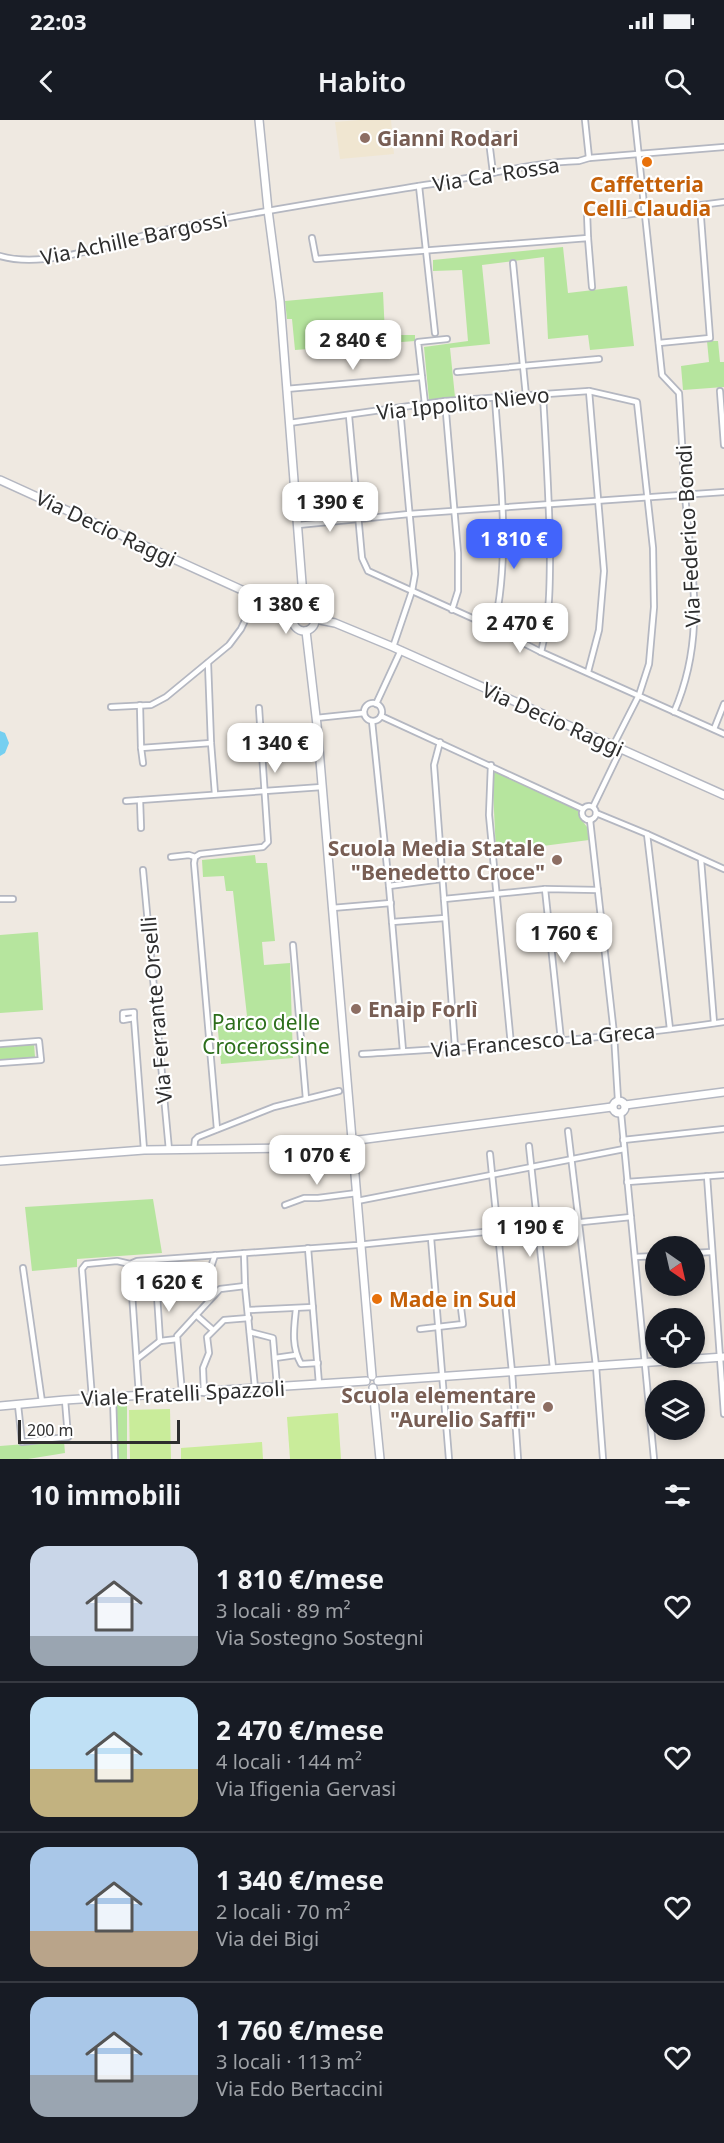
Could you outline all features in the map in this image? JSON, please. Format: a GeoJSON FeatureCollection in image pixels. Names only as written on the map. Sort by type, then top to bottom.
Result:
{"type":"FeatureCollection","features":[{"type":"Feature","properties":{"kind":"main road"},"geometry":{"type":"LineString","coordinates":[[259,120],[280,301],[298,525],[302,610]]}},
{"type":"Feature","properties":{"kind":"main road","name":"Via Decio Raggi"},"geometry":{"type":"LineString","coordinates":[[0,480],[278,606],[302,610]]}},
{"type":"Feature","properties":{"kind":"main road","name":"Via Decio Raggi"},"geometry":{"type":"LineString","coordinates":[[278,606],[294,624]]}},
{"type":"Feature","properties":{"kind":"main road"},"geometry":{"type":"LineString","coordinates":[[302,610],[313,613],[315,619],[314,626],[306,631],[300,630],[294,624],[294,617],[302,610]]}},
{"type":"Feature","properties":{"kind":"main road","name":"Via Decio Raggi"},"geometry":{"type":"LineString","coordinates":[[315,619],[335,623],[400,650],[724,795]]}},
{"type":"Feature","properties":{"kind":"main road"},"geometry":{"type":"LineString","coordinates":[[306,631],[316,718],[361,1244],[372,1380],[368,1386],[373,1388],[380,1459]]}},
{"type":"Feature","properties":{"kind":"main road"},"geometry":{"type":"LineString","coordinates":[[625,1105],[724,1092]]}},
{"type":"Feature","properties":{"kind":"main road"},"geometry":{"type":"LineString","coordinates":[[612,1107],[618,1100],[625,1105]]}},
{"type":"Feature","properties":{"kind":"main road"},"geometry":{"type":"LineString","coordinates":[[612,1107],[615,1112],[621,1113],[625,1105]]}},
{"type":"Feature","properties":{"kind":"main road"},"geometry":{"type":"LineString","coordinates":[[0,1161],[144,1150],[297,1148],[612,1107]]}},
{"type":"Feature","properties":{"kind":"main road","name":"Viale Fratelli Spazzoli"},"geometry":{"type":"LineString","coordinates":[[705,1359],[722,1358]]}},
{"type":"Feature","properties":{"kind":"main road","name":"Viale Fratelli Spazzoli"},"geometry":{"type":"LineString","coordinates":[[0,1406],[92,1398],[204,1393],[645,1363]]}},
{"type":"Feature","properties":{"kind":"street"},"geometry":{"type":"LineString","coordinates":[[585,120],[589,158]]}},
{"type":"Feature","properties":{"kind":"street"},"geometry":{"type":"LineString","coordinates":[[635,120],[659,343],[710,338],[700,205]]}},
{"type":"Feature","properties":{"kind":"street"},"geometry":{"type":"LineString","coordinates":[[493,173],[489,141],[497,135]]}},
{"type":"Feature","properties":{"kind":"street","name":"Via Ca' Rossa"},"geometry":{"type":"LineString","coordinates":[[268,210],[589,158],[724,147]]}},
{"type":"Feature","properties":{"kind":"street"},"geometry":{"type":"LineString","coordinates":[[419,186],[435,333]]}},
{"type":"Feature","properties":{"kind":"street"},"geometry":{"type":"LineString","coordinates":[[624,215],[724,202]]}},
{"type":"Feature","properties":{"kind":"street","name":"Via Achille Bargossi"},"geometry":{"type":"LineString","coordinates":[[0,256],[26,260],[54,258],[162,231],[268,210]]}},
{"type":"Feature","properties":{"kind":"street"},"geometry":{"type":"LineString","coordinates":[[587,213],[592,287]]}},
{"type":"Feature","properties":{"kind":"street"},"geometry":{"type":"LineString","coordinates":[[312,238],[316,259],[588,238]]}},
{"type":"Feature","properties":{"kind":"street"},"geometry":{"type":"LineString","coordinates":[[513,263],[526,396]]}},
{"type":"Feature","properties":{"kind":"street"},"geometry":{"type":"LineString","coordinates":[[425,404],[418,342],[447,339]]}},
{"type":"Feature","properties":{"kind":"street","name":"Via Federico Bondi"},"geometry":{"type":"LineString","coordinates":[[659,343],[662,375],[680,393],[685,494],[696,598],[695,632],[685,687],[674,711]]}},
{"type":"Feature","properties":{"kind":"street"},"geometry":{"type":"LineString","coordinates":[[458,372],[599,359]]}},
{"type":"Feature","properties":{"kind":"street"},"geometry":{"type":"LineString","coordinates":[[286,389],[422,377]]}},
{"type":"Feature","properties":{"kind":"street"},"geometry":{"type":"LineString","coordinates":[[588,672],[598,630],[604,571],[600,500],[589,391]]}},
{"type":"Feature","properties":{"kind":"street","name":"Via Ippolito Nievo"},"geometry":{"type":"LineString","coordinates":[[289,423],[445,401],[589,391],[637,402],[648,496]]}},
{"type":"Feature","properties":{"kind":"street"},"geometry":{"type":"LineString","coordinates":[[720,392],[724,445]]}},
{"type":"Feature","properties":{"kind":"street"},"geometry":{"type":"LineString","coordinates":[[541,652],[546,632],[550,587],[549,503],[543,395]]}},
{"type":"Feature","properties":{"kind":"street"},"geometry":{"type":"LineString","coordinates":[[494,628],[502,584],[502,508],[495,398]]}},
{"type":"Feature","properties":{"kind":"street"},"geometry":{"type":"LineString","coordinates":[[445,401],[458,554],[458,591],[452,610]]}},
{"type":"Feature","properties":{"kind":"street"},"geometry":{"type":"LineString","coordinates":[[393,647],[412,591],[415,574],[400,408]]}},
{"type":"Feature","properties":{"kind":"street"},"geometry":{"type":"LineString","coordinates":[[349,416],[362,558],[368,572],[724,734]]}},
{"type":"Feature","properties":{"kind":"street"},"geometry":{"type":"LineString","coordinates":[[298,525],[549,503],[724,492]]}},
{"type":"Feature","properties":{"kind":"street"},"geometry":{"type":"LineString","coordinates":[[613,746],[639,695],[649,664],[654,607],[648,496]]}},
{"type":"Feature","properties":{"kind":"street"},"geometry":{"type":"LineString","coordinates":[[111,707],[152,705],[166,697],[229,645],[260,598]]}},
{"type":"Feature","properties":{"kind":"street"},"geometry":{"type":"LineString","coordinates":[[376,704],[400,650]]}},
{"type":"Feature","properties":{"kind":"street"},"geometry":{"type":"LineString","coordinates":[[208,663],[215,794]]}},
{"type":"Feature","properties":{"kind":"street"},"geometry":{"type":"LineString","coordinates":[[368,704],[376,704],[381,710],[381,716],[372,721],[366,719],[364,708],[368,704]]}},
{"type":"Feature","properties":{"kind":"street"},"geometry":{"type":"LineString","coordinates":[[714,729],[724,704]]}},
{"type":"Feature","properties":{"kind":"street"},"geometry":{"type":"LineString","coordinates":[[140,705],[143,763]]}},
{"type":"Feature","properties":{"kind":"street"},"geometry":{"type":"LineString","coordinates":[[171,857],[189,855],[195,857],[200,854],[263,847],[268,842],[259,708]]}},
{"type":"Feature","properties":{"kind":"street"},"geometry":{"type":"LineString","coordinates":[[316,718],[364,713]]}},
{"type":"Feature","properties":{"kind":"street"},"geometry":{"type":"LineString","coordinates":[[381,716],[583,809]]}},
{"type":"Feature","properties":{"kind":"street"},"geometry":{"type":"LineString","coordinates":[[372,721],[391,903],[403,1051]]}},
{"type":"Feature","properties":{"kind":"street"},"geometry":{"type":"LineString","coordinates":[[440,742],[434,765],[455,1047]]}},
{"type":"Feature","properties":{"kind":"street"},"geometry":{"type":"LineString","coordinates":[[141,748],[211,743]]}},
{"type":"Feature","properties":{"kind":"street"},"geometry":{"type":"LineString","coordinates":[[593,807],[621,749]]}},
{"type":"Feature","properties":{"kind":"street"},"geometry":{"type":"LineString","coordinates":[[491,765],[489,815],[511,1045]]}},
{"type":"Feature","properties":{"kind":"street"},"geometry":{"type":"LineString","coordinates":[[126,801],[322,786]]}},
{"type":"Feature","properties":{"kind":"street"},"geometry":{"type":"LineString","coordinates":[[140,800],[141,828]]}},
{"type":"Feature","properties":{"kind":"street"},"geometry":{"type":"LineString","coordinates":[[583,809],[586,806],[593,807]]}},
{"type":"Feature","properties":{"kind":"street"},"geometry":{"type":"LineString","coordinates":[[593,807],[596,813],[724,869]]}},
{"type":"Feature","properties":{"kind":"street"},"geometry":{"type":"LineString","coordinates":[[583,809],[582,816],[590,820]]}},
{"type":"Feature","properties":{"kind":"street"},"geometry":{"type":"LineString","coordinates":[[590,820],[596,813]]}},
{"type":"Feature","properties":{"kind":"street"},"geometry":{"type":"LineString","coordinates":[[590,820],[614,1035],[618,1100]]}},
{"type":"Feature","properties":{"kind":"street"},"geometry":{"type":"LineString","coordinates":[[647,834],[670,1029]]}},
{"type":"Feature","properties":{"kind":"street"},"geometry":{"type":"LineString","coordinates":[[195,857],[218,1129]]}},
{"type":"Feature","properties":{"kind":"street"},"geometry":{"type":"LineString","coordinates":[[701,860],[714,1023]]}},
{"type":"Feature","properties":{"kind":"street","name":"Via Ferrante Orselli"},"geometry":{"type":"LineString","coordinates":[[143,870],[169,1150]]}},
{"type":"Feature","properties":{"kind":"street"},"geometry":{"type":"LineString","coordinates":[[389,886],[442,879]]}},
{"type":"Feature","properties":{"kind":"street"},"geometry":{"type":"LineString","coordinates":[[444,899],[545,889],[598,890]]}},
{"type":"Feature","properties":{"kind":"street"},"geometry":{"type":"LineString","coordinates":[[545,889],[561,1040]]}},
{"type":"Feature","properties":{"kind":"street"},"geometry":{"type":"LineString","coordinates":[[0,899],[13,899]]}},
{"type":"Feature","properties":{"kind":"street"},"geometry":{"type":"LineString","coordinates":[[332,909],[391,903]]}},
{"type":"Feature","properties":{"kind":"street"},"geometry":{"type":"LineString","coordinates":[[392,922],[445,918]]}},
{"type":"Feature","properties":{"kind":"street"},"geometry":{"type":"LineString","coordinates":[[292,945],[306,1099]]}},
{"type":"Feature","properties":{"kind":"street"},"geometry":{"type":"LineString","coordinates":[[135,1018],[144,1150]]}},
{"type":"Feature","properties":{"kind":"street","name":"Via Francesco La Greca"},"geometry":{"type":"LineString","coordinates":[[362,1054],[511,1045],[724,1022]]}},
{"type":"Feature","properties":{"kind":"street"},"geometry":{"type":"LineString","coordinates":[[0,1044],[39,1041],[41,1060],[0,1063]]}},
{"type":"Feature","properties":{"kind":"street"},"geometry":{"type":"LineString","coordinates":[[194,1149],[196,1138],[218,1129],[274,1107],[339,1091]]}},
{"type":"Feature","properties":{"kind":"street"},"geometry":{"type":"LineString","coordinates":[[621,1113],[645,1363]]}},
{"type":"Feature","properties":{"kind":"street"},"geometry":{"type":"LineString","coordinates":[[623,1140],[724,1129]]}},
{"type":"Feature","properties":{"kind":"street"},"geometry":{"type":"LineString","coordinates":[[568,1131],[596,1366],[603,1459]]}},
{"type":"Feature","properties":{"kind":"street"},"geometry":{"type":"LineString","coordinates":[[529,1146],[553,1368]]}},
{"type":"Feature","properties":{"kind":"street"},"geometry":{"type":"LineString","coordinates":[[285,1205],[312,1197],[357,1197],[624,1149]]}},
{"type":"Feature","properties":{"kind":"street"},"geometry":{"type":"LineString","coordinates":[[490,1154],[512,1372],[518,1459]]}},
{"type":"Feature","properties":{"kind":"street"},"geometry":{"type":"LineString","coordinates":[[627,1182],[724,1175]]}},
{"type":"Feature","properties":{"kind":"street"},"geometry":{"type":"LineString","coordinates":[[707,1176],[711,1252],[722,1358],[724,1414]]}},
{"type":"Feature","properties":{"kind":"street"},"geometry":{"type":"LineString","coordinates":[[92,1398],[82,1267],[87,1263],[112,1261],[130,1264],[137,1261],[430,1238],[631,1217]]}},
{"type":"Feature","properties":{"kind":"street"},"geometry":{"type":"LineString","coordinates":[[430,1238],[449,1459]]}},
{"type":"Feature","properties":{"kind":"street"},"geometry":{"type":"LineString","coordinates":[[308,1248],[319,1384]]}},
{"type":"Feature","properties":{"kind":"street"},"geometry":{"type":"LineString","coordinates":[[705,1252],[711,1252]]}},
{"type":"Feature","properties":{"kind":"street"},"geometry":{"type":"LineString","coordinates":[[244,1253],[255,1389]]}},
{"type":"Feature","properties":{"kind":"street"},"geometry":{"type":"LineString","coordinates":[[131,1276],[162,1283],[197,1281],[211,1267],[215,1255]]}},
{"type":"Feature","properties":{"kind":"street"},"geometry":{"type":"LineString","coordinates":[[634,1257],[645,1256]]}},
{"type":"Feature","properties":{"kind":"street"},"geometry":{"type":"LineString","coordinates":[[130,1264],[139,1395]]}},
{"type":"Feature","properties":{"kind":"street"},"geometry":{"type":"LineString","coordinates":[[23,1268],[42,1402]]}},
{"type":"Feature","properties":{"kind":"street"},"geometry":{"type":"LineString","coordinates":[[197,1281],[214,1295]]}},
{"type":"Feature","properties":{"kind":"street"},"geometry":{"type":"LineString","coordinates":[[160,1341],[157,1295],[162,1283]]}},
{"type":"Feature","properties":{"kind":"street"},"geometry":{"type":"LineString","coordinates":[[182,1393],[177,1336],[220,1289],[245,1286]]}},
{"type":"Feature","properties":{"kind":"street"},"geometry":{"type":"LineString","coordinates":[[248,1310],[296,1309],[313,1306]]}},
{"type":"Feature","properties":{"kind":"street"},"geometry":{"type":"LineString","coordinates":[[420,1329],[463,1324],[461,1308]]}},
{"type":"Feature","properties":{"kind":"street"},"geometry":{"type":"LineString","coordinates":[[296,1309],[293,1331],[296,1355],[301,1364],[318,1363]]}},
{"type":"Feature","properties":{"kind":"street"},"geometry":{"type":"LineString","coordinates":[[196,1315],[213,1330]]}},
{"type":"Feature","properties":{"kind":"street"},"geometry":{"type":"LineString","coordinates":[[204,1393],[203,1368],[209,1353],[207,1337],[224,1320],[249,1318]]}},
{"type":"Feature","properties":{"kind":"street"},"geometry":{"type":"LineString","coordinates":[[250,1332],[273,1338],[277,1387]]}},
{"type":"Feature","properties":{"kind":"street"},"geometry":{"type":"LineString","coordinates":[[137,1359],[160,1341],[177,1340]]}},
{"type":"Feature","properties":{"kind":"street"},"geometry":{"type":"LineString","coordinates":[[275,1358],[296,1355]]}},
{"type":"Feature","properties":{"kind":"street"},"geometry":{"type":"LineString","coordinates":[[645,1368],[654,1459]]}},
{"type":"Feature","properties":{"kind":"street"},"geometry":{"type":"LineString","coordinates":[[113,1397],[115,1459]]}},
{"type":"Feature","properties":{"kind":"street"},"geometry":{"type":"LineString","coordinates":[[18,1405],[22,1442],[57,1439],[68,1437],[65,1400]]}},
{"type":"Feature","properties":{"kind":"street"},"geometry":{"type":"LineString","coordinates":[[445,1422],[471,1420]]}},
{"type":"Feature","properties":{"kind":"shaded area","name":"Gianni Rodari"},"geometry":{"type":"Polygon","coordinates":[[[391,120],[394,154],[340,159],[335,122],[391,120]]]}},
{"type":"Feature","properties":{"kind":"green space"},"geometry":{"type":"Polygon","coordinates":[[[563,247],[568,293],[627,286],[634,346],[590,350],[588,335],[548,339],[544,257],[482,265],[490,344],[450,348],[455,397],[429,400],[424,347],[468,341],[462,270],[433,271],[433,260],[563,247]]]}},
{"type":"Feature","properties":{"kind":"green space"},"geometry":{"type":"Polygon","coordinates":[[[383,292],[385,335],[415,335],[415,341],[295,350],[292,319],[287,319],[285,301],[383,292]]]}},
{"type":"Feature","properties":{"kind":"green space"},"geometry":{"type":"Polygon","coordinates":[[[707,341],[718,341],[720,362],[724,362],[724,387],[683,390],[681,366],[709,362],[707,341]]]}},
{"type":"Feature","properties":{"kind":"green space"},"geometry":{"type":"Polygon","coordinates":[[[492,769],[578,810],[587,827],[589,840],[496,852],[492,769]]]}},
{"type":"Feature","properties":{"kind":"green space","name":"Parco delle Crocerossine"},"geometry":{"type":"Polygon","coordinates":[[[255,855],[256,863],[267,863],[275,941],[262,942],[264,965],[290,963],[293,1058],[221,1064],[217,1020],[247,1016],[233,891],[226,891],[224,876],[203,877],[202,860],[255,855]]]}},
{"type":"Feature","properties":{"kind":"green space"},"geometry":{"type":"Polygon","coordinates":[[[38,932],[43,1010],[0,1013],[0,935],[38,932]]]}},
{"type":"Feature","properties":{"kind":"green space"},"geometry":{"type":"Polygon","coordinates":[[[34,1044],[35,1057],[0,1060],[0,1046],[34,1044]]]}},
{"type":"Feature","properties":{"kind":"green space"},"geometry":{"type":"Polygon","coordinates":[[[153,1199],[162,1253],[77,1259],[77,1267],[32,1271],[25,1207],[153,1199]]]}},
{"type":"Feature","properties":{"kind":"green space"},"geometry":{"type":"Polygon","coordinates":[[[127,1403],[127,1459],[118,1459],[115,1405],[127,1403]]]}},
{"type":"Feature","properties":{"kind":"green space"},"geometry":{"type":"Polygon","coordinates":[[[170,1409],[171,1459],[130,1459],[129,1410],[170,1409]]]}},
{"type":"Feature","properties":{"kind":"green space"},"geometry":{"type":"Polygon","coordinates":[[[338,1413],[341,1459],[290,1459],[287,1417],[338,1413]]]}},
{"type":"Feature","properties":{"kind":"green space"},"geometry":{"type":"Polygon","coordinates":[[[64,1441],[65,1453],[28,1459],[0,1459],[0,1446],[64,1441]]]}},
{"type":"Feature","properties":{"kind":"green space"},"geometry":{"type":"Polygon","coordinates":[[[262,1442],[263,1459],[181,1459],[181,1448],[262,1442]]]}},
{"type":"Feature","properties":{"kind":"water"},"geometry":{"type":"Polygon","coordinates":[[[0,731],[5,733],[9,743],[5,753],[0,756],[0,731]]]}},
{"type":"Feature","properties":{"kind":"place","name":"Gianni Rodari"},"geometry":{"type":"Point","coordinates":[365,138]}},
{"type":"Feature","properties":{"kind":"place","name":"Caffetteria Celli Claudia"},"geometry":{"type":"Point","coordinates":[647,162]}},
{"type":"Feature","properties":{"kind":"place","name":"Scuola Media Statale \"Benedetto Croce\""},"geometry":{"type":"Point","coordinates":[557,860]}},
{"type":"Feature","properties":{"kind":"place","name":"Enaip Forlì"},"geometry":{"type":"Point","coordinates":[356,1009]}},
{"type":"Feature","properties":{"kind":"place","name":"Made in Sud"},"geometry":{"type":"Point","coordinates":[377,1299]}},
{"type":"Feature","properties":{"kind":"place","name":"Scuola elementare \"Aurelio Saffi\""},"geometry":{"type":"Point","coordinates":[548,1407]}}]}
